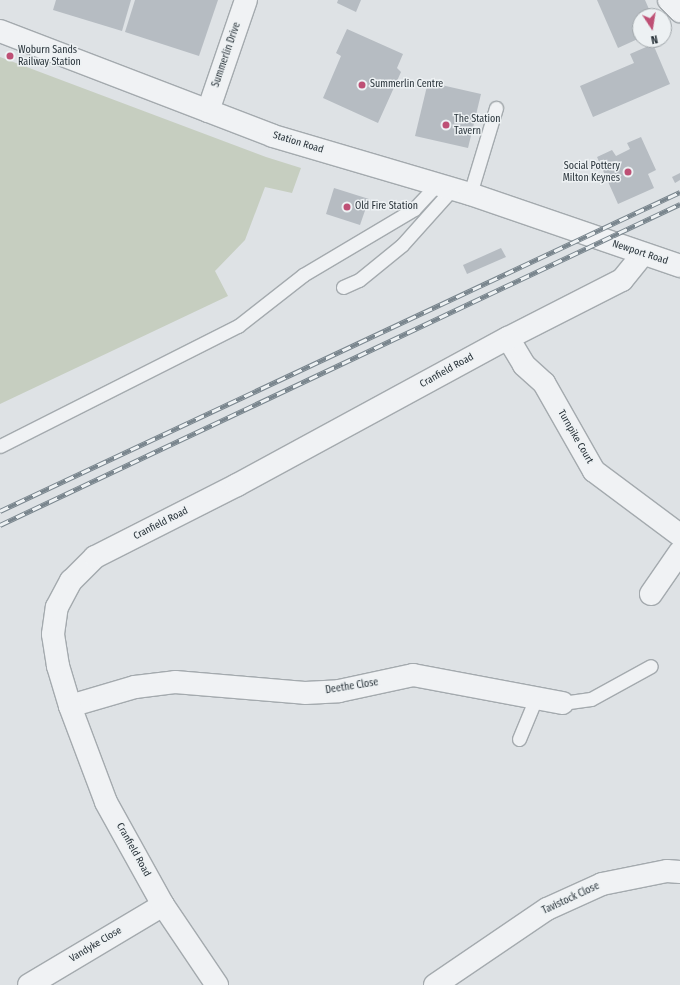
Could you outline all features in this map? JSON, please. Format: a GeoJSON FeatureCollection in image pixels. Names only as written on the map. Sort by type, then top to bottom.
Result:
{"type":"FeatureCollection","features":[{"type":"Feature","properties":{"kind":"street","name":"Summerlin Drive"},"geometry":{"type":"LineString","coordinates":[[208,111],[246,0]]}},
{"type":"Feature","properties":{"kind":"street"},"geometry":{"type":"LineString","coordinates":[[669,0],[680,12]]}},
{"type":"Feature","properties":{"kind":"street","name":"Station Road"},"geometry":{"type":"LineString","coordinates":[[0,31],[273,136],[453,189],[601,240]]}},
{"type":"Feature","properties":{"kind":"street","name":"Newport Road"},"geometry":{"type":"LineString","coordinates":[[601,240],[680,266]]}},
{"type":"Feature","properties":{"kind":"street","name":"Cranfield Road"},"geometry":{"type":"LineString","coordinates":[[217,985],[163,905],[106,802],[70,706],[58,666],[53,634],[57,607],[72,581],[95,557],[237,486],[508,338],[622,280],[643,254]]}},
{"type":"Feature","properties":{"kind":"street","name":"Turnpike Court"},"geometry":{"type":"LineString","coordinates":[[508,338],[524,366],[544,383],[594,471],[680,535]]}},
{"type":"Feature","properties":{"kind":"street"},"geometry":{"type":"LineString","coordinates":[[651,594],[680,552]]}},
{"type":"Feature","properties":{"kind":"street","name":"Deethe Close"},"geometry":{"type":"LineString","coordinates":[[70,706],[135,687],[175,682],[230,685],[305,693],[339,691],[413,675],[562,703]]}},
{"type":"Feature","properties":{"kind":"street","name":"Tavistock Close"},"geometry":{"type":"LineString","coordinates":[[435,985],[547,909],[602,884],[666,871],[680,872]]}},
{"type":"Feature","properties":{"kind":"street","name":"Vandyke Close"},"geometry":{"type":"LineString","coordinates":[[29,985],[163,905]]}},
{"type":"Feature","properties":{"kind":"lane"},"geometry":{"type":"LineString","coordinates":[[343,287],[359,280],[402,245],[453,189],[496,108]]}},
{"type":"Feature","properties":{"kind":"lane"},"geometry":{"type":"LineString","coordinates":[[0,446],[238,326],[303,275],[414,209],[453,189]]}},
{"type":"Feature","properties":{"kind":"lane"},"geometry":{"type":"LineString","coordinates":[[562,703],[591,699],[651,666]]}},
{"type":"Feature","properties":{"kind":"lane"},"geometry":{"type":"LineString","coordinates":[[519,739],[536,698]]}},
{"type":"Feature","properties":{"kind":"green space"},"geometry":{"type":"Polygon","coordinates":[[[0,57],[266,157],[301,168],[292,193],[265,187],[245,240],[215,271],[228,296],[0,404],[0,57]]]}},
{"type":"Feature","properties":{"kind":"building"},"geometry":{"type":"Polygon","coordinates":[[[56,0],[131,0],[122,31],[53,10],[56,0]]]}},
{"type":"Feature","properties":{"kind":"building"},"geometry":{"type":"Polygon","coordinates":[[[135,0],[218,0],[199,56],[125,32],[135,0]]]}},
{"type":"Feature","properties":{"kind":"building"},"geometry":{"type":"Polygon","coordinates":[[[338,0],[361,0],[356,12],[337,3],[338,0]]]}},
{"type":"Feature","properties":{"kind":"building"},"geometry":{"type":"Polygon","coordinates":[[[597,0],[645,0],[648,8],[632,8],[632,42],[618,48],[597,0]]]}},
{"type":"Feature","properties":{"kind":"building","name":"Summerlin Centre"},"geometry":{"type":"Polygon","coordinates":[[[347,29],[403,54],[397,68],[401,72],[378,123],[323,98],[341,56],[336,53],[347,29]]]}},
{"type":"Feature","properties":{"kind":"building"},"geometry":{"type":"Polygon","coordinates":[[[644,48],[655,48],[670,84],[593,117],[580,86],[634,63],[630,54],[644,48]]]}},
{"type":"Feature","properties":{"kind":"building","name":"The Station Tavern"},"geometry":{"type":"Polygon","coordinates":[[[428,82],[481,94],[468,148],[415,136],[428,82]]]}},
{"type":"Feature","properties":{"kind":"building","name":"Social Pottery Milton Keynes"},"geometry":{"type":"Polygon","coordinates":[[[641,137],[656,170],[648,174],[654,188],[618,204],[597,157],[612,150],[616,156],[630,149],[627,143],[641,137]]]}},
{"type":"Feature","properties":{"kind":"building"},"geometry":{"type":"Polygon","coordinates":[[[680,173],[680,180],[675,183],[672,177],[680,173]]]}},
{"type":"Feature","properties":{"kind":"building","name":"Old Fire Station"},"geometry":{"type":"Polygon","coordinates":[[[334,188],[369,199],[360,225],[326,214],[334,188]]]}},
{"type":"Feature","properties":{"kind":"building"},"geometry":{"type":"Polygon","coordinates":[[[501,248],[506,257],[467,274],[463,265],[501,248]]]}},
{"type":"Feature","properties":{"kind":"railway"},"geometry":{"type":"LineString","coordinates":[[0,511],[680,192]]}},
{"type":"Feature","properties":{"kind":"railway"},"geometry":{"type":"LineString","coordinates":[[0,525],[680,204]]}},
{"type":"Feature","properties":{"kind":"place","name":"Woburn Sands Railway Station"},"geometry":{"type":"Point","coordinates":[10,56]}},
{"type":"Feature","properties":{"kind":"place","name":"Summerlin Centre"},"geometry":{"type":"Point","coordinates":[362,85]}},
{"type":"Feature","properties":{"kind":"place","name":"The Station Tavern"},"geometry":{"type":"Point","coordinates":[446,125]}},
{"type":"Feature","properties":{"kind":"place","name":"Social Pottery Milton Keynes"},"geometry":{"type":"Point","coordinates":[628,172]}},
{"type":"Feature","properties":{"kind":"place","name":"Old Fire Station"},"geometry":{"type":"Point","coordinates":[347,207]}}]}
